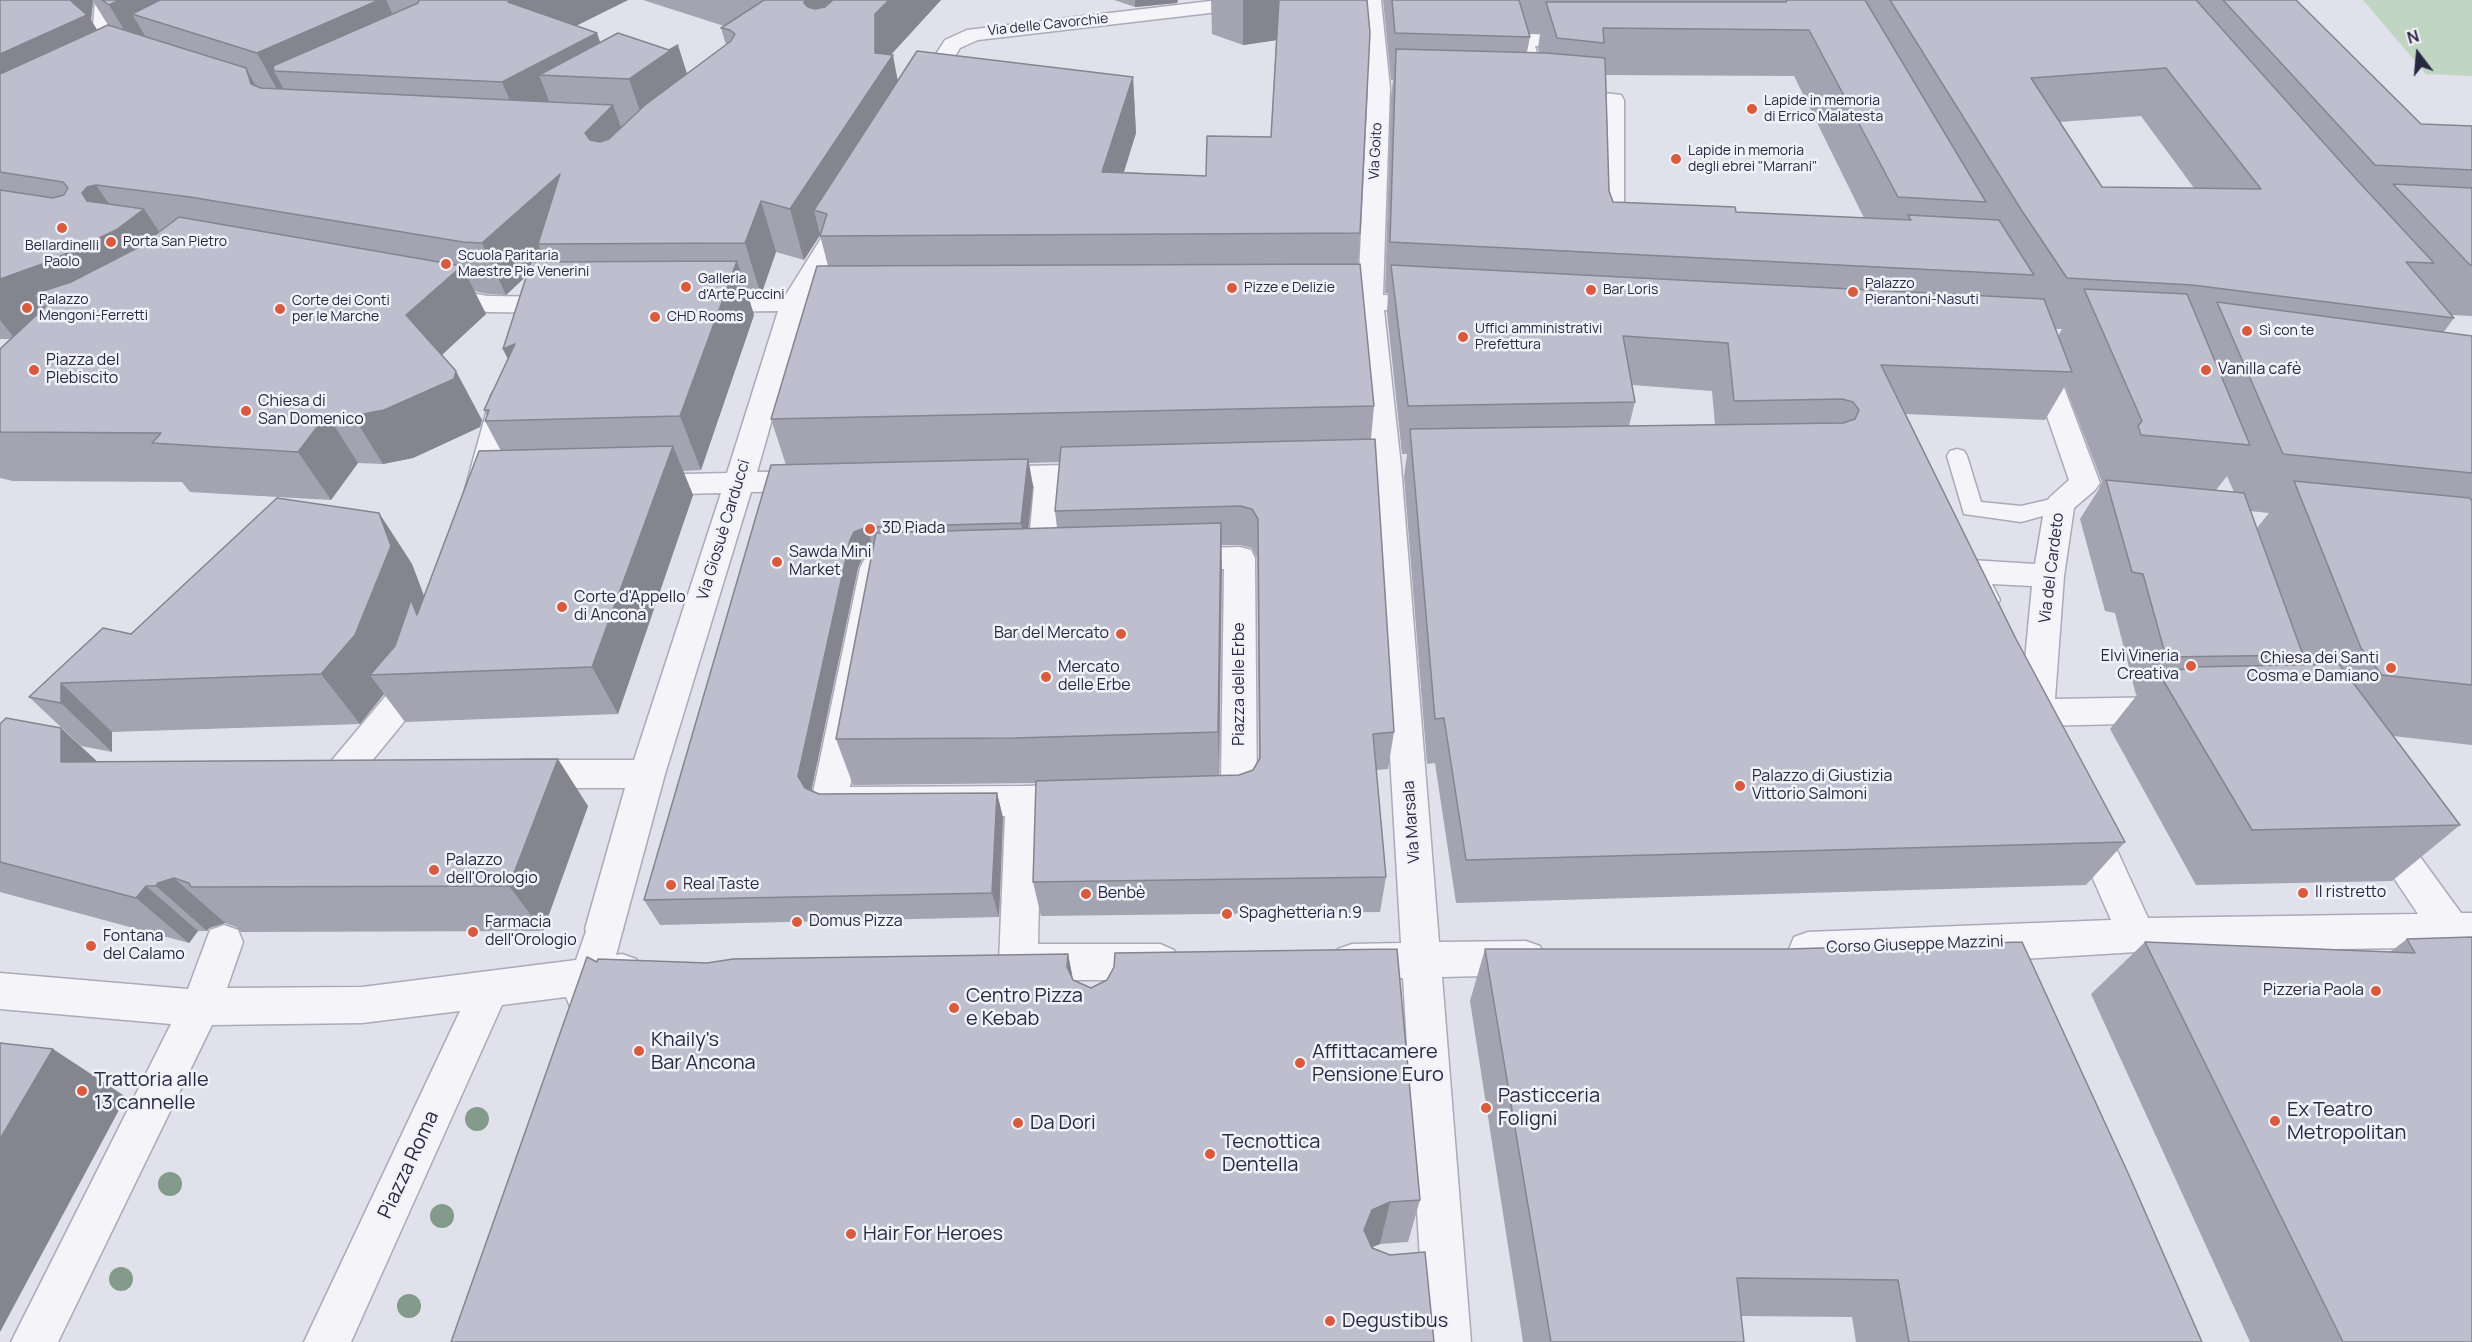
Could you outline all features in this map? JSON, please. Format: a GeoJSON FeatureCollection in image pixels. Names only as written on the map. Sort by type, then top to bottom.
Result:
{"type":"FeatureCollection","features":[{"type":"Feature","properties":{"kind":"street"},"geometry":{"type":"LineString","coordinates":[[105,0],[102,39],[143,63],[115,74]]}},
{"type":"Feature","properties":{"kind":"street","name":"Via delle Cavorchie"},"geometry":{"type":"LineString","coordinates":[[915,106],[952,44],[974,34],[1270,0]]}},
{"type":"Feature","properties":{"kind":"street","name":"Via Goito"},"geometry":{"type":"LineString","coordinates":[[1370,302],[1390,89],[1371,0]]}},
{"type":"Feature","properties":{"kind":"street"},"geometry":{"type":"LineString","coordinates":[[1604,41],[1523,40],[1527,92],[1613,100],[1612,243],[1636,244]]}},
{"type":"Feature","properties":{"kind":"street"},"geometry":{"type":"LineString","coordinates":[[793,303],[858,197]]}},
{"type":"Feature","properties":{"kind":"street"},"geometry":{"type":"LineString","coordinates":[[418,291],[488,304],[525,317],[586,305]]}},
{"type":"Feature","properties":{"kind":"street"},"geometry":{"type":"LineString","coordinates":[[1301,302],[1370,302],[1463,307]]}},
{"type":"Feature","properties":{"kind":"street","name":"Via Marsala"},"geometry":{"type":"LineString","coordinates":[[1370,302],[1387,466],[1422,961],[1422,1265],[1448,1342]]}},
{"type":"Feature","properties":{"kind":"street","name":"Via Giosuè Carducci"},"geometry":{"type":"LineString","coordinates":[[591,976],[647,774],[793,303]]}},
{"type":"Feature","properties":{"kind":"street"},"geometry":{"type":"LineString","coordinates":[[678,304],[878,303]]}},
{"type":"Feature","properties":{"kind":"street","name":"Via del Cardeto"},"geometry":{"type":"LineString","coordinates":[[2042,338],[2085,483],[2060,504],[2048,576],[2037,713],[2051,745]]}},
{"type":"Feature","properties":{"kind":"street"},"geometry":{"type":"LineString","coordinates":[[469,520],[493,488],[511,372]]}},
{"type":"Feature","properties":{"kind":"street"},"geometry":{"type":"LineString","coordinates":[[954,478],[1131,473]]}},
{"type":"Feature","properties":{"kind":"street"},"geometry":{"type":"LineString","coordinates":[[1042,562],[1050,475]]}},
{"type":"Feature","properties":{"kind":"street"},"geometry":{"type":"LineString","coordinates":[[622,485],[835,480]]}},
{"type":"Feature","properties":{"kind":"street"},"geometry":{"type":"LineString","coordinates":[[2060,504],[2094,507]]}},
{"type":"Feature","properties":{"kind":"street"},"geometry":{"type":"LineString","coordinates":[[1953,545],[1971,572],[1995,622]]}},
{"type":"Feature","properties":{"kind":"street","name":"Piazza delle Erbe"},"geometry":{"type":"LineString","coordinates":[[1240,558],[1239,794],[1024,801],[829,802],[875,568],[1042,562],[1240,558]]}},
{"type":"Feature","properties":{"kind":"street"},"geometry":{"type":"LineString","coordinates":[[1971,572],[2048,576]]}},
{"type":"Feature","properties":{"kind":"street"},"geometry":{"type":"LineString","coordinates":[[399,774],[329,775],[409,692],[428,639]]}},
{"type":"Feature","properties":{"kind":"street"},"geometry":{"type":"LineString","coordinates":[[2013,663],[2037,713],[2200,710]]}},
{"type":"Feature","properties":{"kind":"street"},"geometry":{"type":"LineString","coordinates":[[494,774],[647,774]]}},
{"type":"Feature","properties":{"kind":"street"},"geometry":{"type":"LineString","coordinates":[[2075,798],[2138,935]]}},
{"type":"Feature","properties":{"kind":"street"},"geometry":{"type":"LineString","coordinates":[[1024,801],[1000,962],[1102,978],[1198,962]]}},
{"type":"Feature","properties":{"kind":"street"},"geometry":{"type":"LineString","coordinates":[[2361,804],[2462,930]]}},
{"type":"Feature","properties":{"kind":"street","name":"Corso Giuseppe Mazzini"},"geometry":{"type":"LineString","coordinates":[[1770,950],[2029,958],[2138,935],[2462,930]]}},
{"type":"Feature","properties":{"kind":"street"},"geometry":{"type":"LineString","coordinates":[[34,1342],[191,1006],[224,942]]}},
{"type":"Feature","properties":{"kind":"street"},"geometry":{"type":"LineString","coordinates":[[1316,961],[1422,961],[1566,956]]}},
{"type":"Feature","properties":{"kind":"street"},"geometry":{"type":"LineString","coordinates":[[0,991],[191,1006],[363,1005],[649,970]]}},
{"type":"Feature","properties":{"kind":"street"},"geometry":{"type":"LineString","coordinates":[[574,1034],[591,976]]}},
{"type":"Feature","properties":{"kind":"street","name":"Piazza Roma"},"geometry":{"type":"LineString","coordinates":[[327,1342],[490,989]]}},
{"type":"Feature","properties":{"kind":"lane"},"geometry":{"type":"LineString","coordinates":[[1957,456],[1972,509],[2020,514],[2060,504]]}},
{"type":"Feature","properties":{"kind":"green space"},"geometry":{"type":"Polygon","coordinates":[[[2363,0],[2472,0],[2472,76],[2426,74],[2363,0]]]}},
{"type":"Feature","properties":{"kind":"building"},"geometry":{"type":"Polygon","coordinates":[[[0,0],[70,0],[87,15],[0,54],[0,0]]]}},
{"type":"Feature","properties":{"kind":"building"},"geometry":{"type":"Polygon","coordinates":[[[102,0],[119,0],[109,5],[102,0]]]}},
{"type":"Feature","properties":{"kind":"building"},"geometry":{"type":"Polygon","coordinates":[[[160,0],[379,0],[257,53],[132,14],[160,0]]]}},
{"type":"Feature","properties":{"kind":"building"},"geometry":{"type":"Polygon","coordinates":[[[419,0],[513,0],[508,2],[597,33],[502,82],[274,71],[273,66],[418,3],[419,0]]]}},
{"type":"Feature","properties":{"kind":"building"},"geometry":{"type":"Polygon","coordinates":[[[764,0],[805,0],[804,3],[808,7],[815,9],[825,7],[833,0],[889,0],[875,14],[875,53],[893,55],[790,209],[761,201],[745,243],[538,244],[560,174],[482,243],[463,242],[190,197],[96,185],[87,187],[82,193],[87,201],[144,209],[116,230],[48,262],[0,279],[0,190],[53,198],[64,195],[68,188],[63,182],[0,172],[0,74],[108,25],[246,68],[251,84],[261,88],[613,105],[585,133],[590,140],[600,142],[609,139],[645,105],[731,41],[735,34],[721,28],[764,0]]]}},
{"type":"Feature","properties":{"kind":"building"},"geometry":{"type":"Polygon","coordinates":[[[1279,0],[1367,0],[1370,33],[1360,233],[820,236],[827,214],[814,210],[917,51],[1133,77],[1102,172],[1206,176],[1207,136],[1271,137],[1279,0]]]}},
{"type":"Feature","properties":{"kind":"building"},"geometry":{"type":"Polygon","coordinates":[[[1392,0],[1519,0],[1530,37],[1395,33],[1392,0]]]}},
{"type":"Feature","properties":{"kind":"building"},"geometry":{"type":"Polygon","coordinates":[[[1787,0],[1865,0],[1986,202],[1898,197],[1809,30],[1603,28],[1604,43],[1557,38],[1546,2],[1786,2],[1787,0]]]}},
{"type":"Feature","properties":{"kind":"building"},"geometry":{"type":"Polygon","coordinates":[[[1890,0],[2196,0],[2434,263],[2406,262],[2454,318],[2192,285],[2067,278],[2022,211],[1890,0]],[[2166,68],[2031,78],[2102,187],[2261,189],[2166,68]]]}},
{"type":"Feature","properties":{"kind":"building"},"geometry":{"type":"Polygon","coordinates":[[[2223,0],[2296,0],[2421,124],[2472,126],[2472,170],[2375,165],[2223,0]]]}},
{"type":"Feature","properties":{"kind":"building"},"geometry":{"type":"Polygon","coordinates":[[[618,33],[669,50],[678,45],[629,79],[539,75],[618,33]]]}},
{"type":"Feature","properties":{"kind":"building"},"geometry":{"type":"Polygon","coordinates":[[[1396,49],[1546,53],[1605,58],[1609,191],[1613,202],[1735,207],[1736,212],[1911,220],[1908,215],[1999,220],[2034,275],[1390,242],[1396,49]]]}},
{"type":"Feature","properties":{"kind":"building"},"geometry":{"type":"Polygon","coordinates":[[[2393,184],[2472,188],[2472,265],[2470,265],[2393,184]]]}},
{"type":"Feature","properties":{"kind":"building"},"geometry":{"type":"Polygon","coordinates":[[[179,217],[462,266],[406,315],[456,371],[454,379],[384,410],[353,416],[327,414],[298,452],[152,443],[161,433],[0,432],[0,349],[58,295],[34,294],[71,282],[139,247],[179,217]]]}},
{"type":"Feature","properties":{"kind":"building"},"geometry":{"type":"Polygon","coordinates":[[[737,261],[680,416],[485,421],[489,410],[484,410],[515,344],[503,349],[531,262],[737,261]]]}},
{"type":"Feature","properties":{"kind":"building"},"geometry":{"type":"Polygon","coordinates":[[[1360,264],[1374,406],[771,419],[817,266],[1360,264]]]}},
{"type":"Feature","properties":{"kind":"building","name":"Palazzo di Giustizia Vittorio Salmoni"},"geometry":{"type":"Polygon","coordinates":[[[1391,265],[2044,299],[2072,372],[1881,365],[2016,639],[2125,842],[1466,860],[1444,718],[1435,719],[1410,429],[1843,423],[1855,419],[1859,410],[1853,402],[1842,399],[1734,401],[1728,343],[1623,336],[1635,402],[1408,406],[1391,265]]]}},
{"type":"Feature","properties":{"kind":"building"},"geometry":{"type":"Polygon","coordinates":[[[2084,289],[2187,294],[2250,445],[2141,435],[2138,426],[2142,421],[2084,289]]]}},
{"type":"Feature","properties":{"kind":"building"},"geometry":{"type":"Polygon","coordinates":[[[2217,302],[2472,336],[2472,473],[2283,454],[2217,302]]]}},
{"type":"Feature","properties":{"kind":"building"},"geometry":{"type":"Polygon","coordinates":[[[1375,439],[1394,732],[1373,734],[1386,877],[1033,882],[1036,781],[1239,775],[1253,770],[1260,758],[1258,519],[1252,509],[1240,506],[1055,511],[1061,447],[1375,439]]]}},
{"type":"Feature","properties":{"kind":"building"},"geometry":{"type":"Polygon","coordinates":[[[673,446],[592,667],[370,675],[395,646],[411,600],[417,615],[479,451],[673,446]]]}},
{"type":"Feature","properties":{"kind":"building"},"geometry":{"type":"Polygon","coordinates":[[[1028,459],[1021,523],[867,527],[854,532],[850,540],[798,776],[805,788],[819,794],[997,793],[992,893],[644,900],[771,465],[1028,459]]]}},
{"type":"Feature","properties":{"kind":"building"},"geometry":{"type":"Polygon","coordinates":[[[2106,480],[2244,493],[2303,655],[2166,657],[2143,574],[2132,572],[2106,480]]]}},
{"type":"Feature","properties":{"kind":"building"},"geometry":{"type":"Polygon","coordinates":[[[2294,481],[2470,498],[2472,501],[2472,685],[2382,675],[2361,648],[2294,481]]]}},
{"type":"Feature","properties":{"kind":"building"},"geometry":{"type":"Polygon","coordinates":[[[277,498],[379,513],[391,546],[355,635],[321,674],[61,683],[61,703],[29,697],[103,628],[131,634],[277,498]]]}},
{"type":"Feature","properties":{"kind":"building","name":"Mercato delle Erbe"},"geometry":{"type":"Polygon","coordinates":[[[1221,523],[1218,732],[1015,738],[836,739],[876,533],[1221,523]]]}},
{"type":"Feature","properties":{"kind":"building"},"geometry":{"type":"Polygon","coordinates":[[[2339,664],[2460,825],[2252,830],[2157,670],[2193,669],[2193,667],[2339,664]]]}},
{"type":"Feature","properties":{"kind":"building"},"geometry":{"type":"Polygon","coordinates":[[[6,718],[61,728],[61,762],[558,759],[509,886],[191,887],[189,883],[174,878],[158,883],[156,886],[146,886],[136,898],[0,862],[0,724],[6,718]]]}},
{"type":"Feature","properties":{"kind":"building","name":"Ex Teatro Metropolitan"},"geometry":{"type":"Polygon","coordinates":[[[2472,937],[2472,1342],[2343,1342],[2145,942],[2415,953],[2407,939],[2472,937]]]}},
{"type":"Feature","properties":{"kind":"building"},"geometry":{"type":"Polygon","coordinates":[[[2022,942],[2128,1173],[2202,1342],[1909,1342],[1898,1280],[1737,1278],[1744,1342],[1551,1342],[1485,949],[1789,949],[2022,942]]]}},
{"type":"Feature","properties":{"kind":"building"},"geometry":{"type":"Polygon","coordinates":[[[1397,949],[1420,1200],[1390,1202],[1372,1210],[1364,1230],[1372,1248],[1390,1255],[1425,1252],[1434,1342],[451,1342],[587,957],[597,962],[598,959],[707,963],[733,959],[1068,954],[1067,967],[1073,980],[1091,988],[1107,980],[1114,967],[1115,953],[1397,949]]]}},
{"type":"Feature","properties":{"kind":"building"},"geometry":{"type":"Polygon","coordinates":[[[0,1043],[53,1049],[0,1139],[0,1043]]]}},
{"type":"Feature","properties":{"kind":"place","name":"Lapide in memoria di Errico Malatesta"},"geometry":{"type":"Point","coordinates":[1752,109]}},
{"type":"Feature","properties":{"kind":"place","name":"Lapide in memoria degli ebrei \"Marrani\""},"geometry":{"type":"Point","coordinates":[1676,159]}},
{"type":"Feature","properties":{"kind":"place","name":"Bellardinelli Paolo"},"geometry":{"type":"Point","coordinates":[62,228]}},
{"type":"Feature","properties":{"kind":"place","name":"Porta San Pietro"},"geometry":{"type":"Point","coordinates":[111,242]}},
{"type":"Feature","properties":{"kind":"place","name":"Scuola Paritaria Maestre Pie Venerini"},"geometry":{"type":"Point","coordinates":[446,264]}},
{"type":"Feature","properties":{"kind":"place","name":"Galleria d'Arte Puccini"},"geometry":{"type":"Point","coordinates":[686,287]}},
{"type":"Feature","properties":{"kind":"place","name":"Pizze e Delizie"},"geometry":{"type":"Point","coordinates":[1232,288]}},
{"type":"Feature","properties":{"kind":"place","name":"Bar Loris"},"geometry":{"type":"Point","coordinates":[1591,290]}},
{"type":"Feature","properties":{"kind":"place","name":"Palazzo Pierantoni-Nasuti"},"geometry":{"type":"Point","coordinates":[1853,292]}},
{"type":"Feature","properties":{"kind":"place","name":"Palazzo Mengoni-Ferretti"},"geometry":{"type":"Point","coordinates":[27,308]}},
{"type":"Feature","properties":{"kind":"place","name":"Corte dei Conti per le Marche"},"geometry":{"type":"Point","coordinates":[280,309]}},
{"type":"Feature","properties":{"kind":"place","name":"CHD Rooms"},"geometry":{"type":"Point","coordinates":[655,317]}},
{"type":"Feature","properties":{"kind":"place","name":"Sì con te"},"geometry":{"type":"Point","coordinates":[2247,331]}},
{"type":"Feature","properties":{"kind":"place","name":"Uffici amministrativi Prefettura"},"geometry":{"type":"Point","coordinates":[1463,337]}},
{"type":"Feature","properties":{"kind":"place","name":"Piazza del Plebiscito"},"geometry":{"type":"Point","coordinates":[34,370]}},
{"type":"Feature","properties":{"kind":"place","name":"Vanilla cafè"},"geometry":{"type":"Point","coordinates":[2206,370]}},
{"type":"Feature","properties":{"kind":"place","name":"Chiesa di San Domenico"},"geometry":{"type":"Point","coordinates":[246,411]}},
{"type":"Feature","properties":{"kind":"place","name":"3D Piada"},"geometry":{"type":"Point","coordinates":[870,529]}},
{"type":"Feature","properties":{"kind":"place","name":"Sawda Mini Market"},"geometry":{"type":"Point","coordinates":[777,562]}},
{"type":"Feature","properties":{"kind":"place","name":"Corte d'Appello di Ancona"},"geometry":{"type":"Point","coordinates":[562,607]}},
{"type":"Feature","properties":{"kind":"place","name":"Bar del Mercato"},"geometry":{"type":"Point","coordinates":[1121,634]}},
{"type":"Feature","properties":{"kind":"place","name":"Elvì Vineria Creativa"},"geometry":{"type":"Point","coordinates":[2191,666]}},
{"type":"Feature","properties":{"kind":"place","name":"Chiesa dei Santi Cosma e Damiano"},"geometry":{"type":"Point","coordinates":[2391,668]}},
{"type":"Feature","properties":{"kind":"place","name":"Mercato delle Erbe"},"geometry":{"type":"Point","coordinates":[1046,677]}},
{"type":"Feature","properties":{"kind":"place","name":"Palazzo di Giustizia Vittorio Salmoni"},"geometry":{"type":"Point","coordinates":[1740,786]}},
{"type":"Feature","properties":{"kind":"place","name":"Palazzo dell'Orologio"},"geometry":{"type":"Point","coordinates":[434,870]}},
{"type":"Feature","properties":{"kind":"place","name":"Real Taste"},"geometry":{"type":"Point","coordinates":[671,885]}},
{"type":"Feature","properties":{"kind":"place","name":"Il ristretto"},"geometry":{"type":"Point","coordinates":[2303,893]}},
{"type":"Feature","properties":{"kind":"place","name":"Benbè"},"geometry":{"type":"Point","coordinates":[1086,894]}},
{"type":"Feature","properties":{"kind":"place","name":"Spaghetteria n.9"},"geometry":{"type":"Point","coordinates":[1227,914]}},
{"type":"Feature","properties":{"kind":"place","name":"Domus Pizza"},"geometry":{"type":"Point","coordinates":[797,922]}},
{"type":"Feature","properties":{"kind":"place","name":"Farmacia dell'Orologio"},"geometry":{"type":"Point","coordinates":[473,932]}},
{"type":"Feature","properties":{"kind":"place","name":"Fontana del Calamo"},"geometry":{"type":"Point","coordinates":[91,946]}},
{"type":"Feature","properties":{"kind":"place","name":"Pizzeria Paola"},"geometry":{"type":"Point","coordinates":[2376,991]}},
{"type":"Feature","properties":{"kind":"place","name":"Centro Pizza e Kebab"},"geometry":{"type":"Point","coordinates":[954,1008]}},
{"type":"Feature","properties":{"kind":"place","name":"Khaily's Bar Ancona"},"geometry":{"type":"Point","coordinates":[639,1051]}},
{"type":"Feature","properties":{"kind":"place","name":"Affittacamere Pensione Euro"},"geometry":{"type":"Point","coordinates":[1300,1063]}},
{"type":"Feature","properties":{"kind":"place","name":"Trattoria alle 13 cannelle"},"geometry":{"type":"Point","coordinates":[82,1091]}},
{"type":"Feature","properties":{"kind":"place","name":"Pasticceria Foligni"},"geometry":{"type":"Point","coordinates":[1486,1108]}},
{"type":"Feature","properties":{"kind":"place","name":"Ex Teatro Metropolitan"},"geometry":{"type":"Point","coordinates":[2275,1121]}},
{"type":"Feature","properties":{"kind":"place","name":"Da Dori"},"geometry":{"type":"Point","coordinates":[1018,1123]}},
{"type":"Feature","properties":{"kind":"place","name":"Tecnottica Dentella"},"geometry":{"type":"Point","coordinates":[1210,1154]}},
{"type":"Feature","properties":{"kind":"place","name":"Hair For Heroes"},"geometry":{"type":"Point","coordinates":[851,1234]}},
{"type":"Feature","properties":{"kind":"place","name":"Degustibus"},"geometry":{"type":"Point","coordinates":[1330,1321]}}]}
